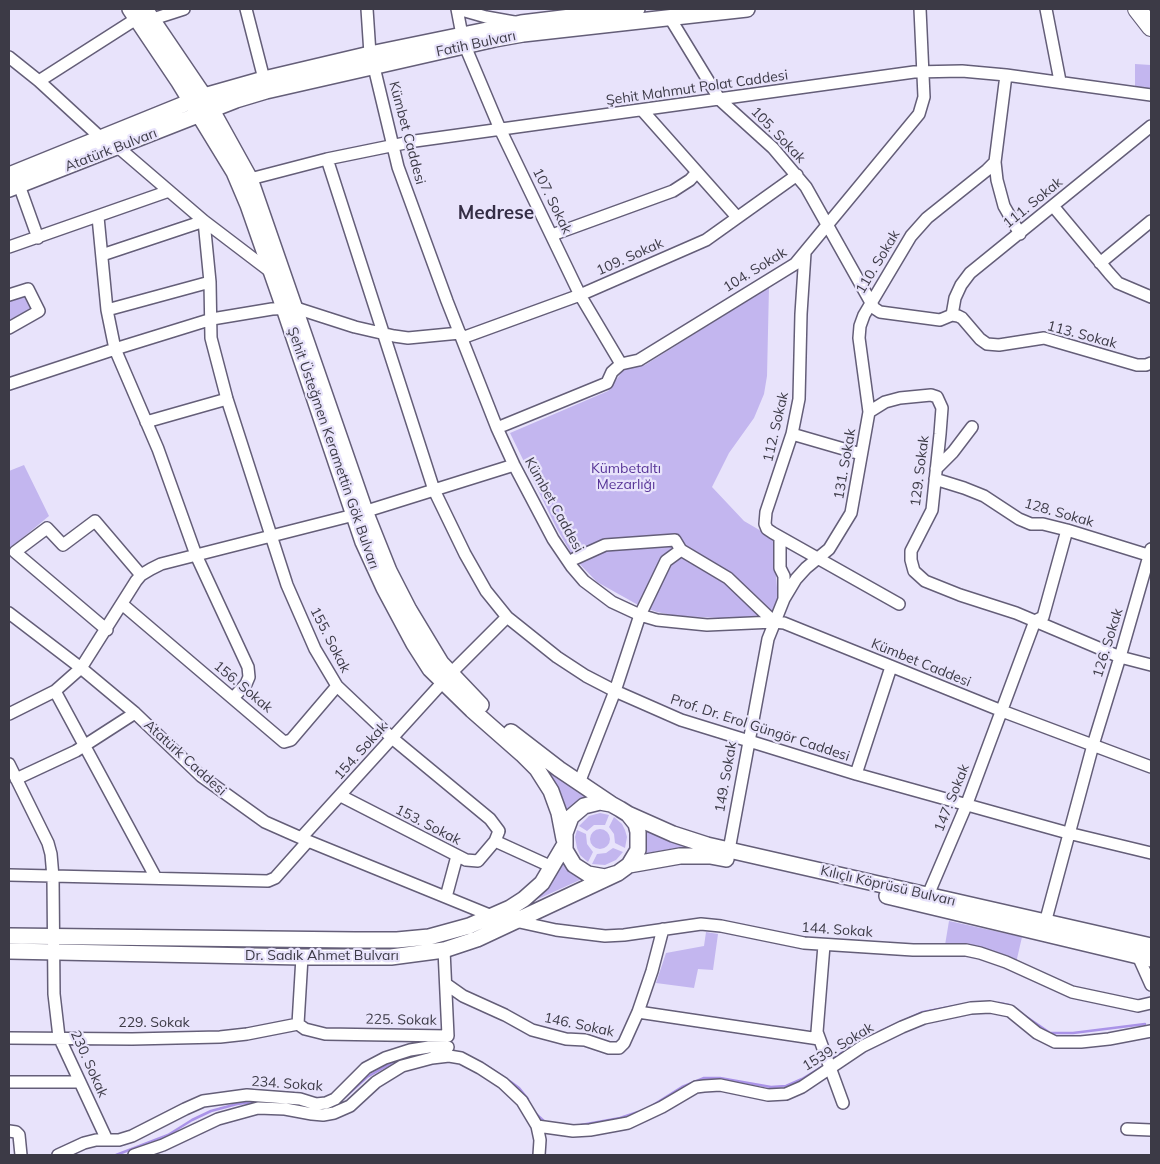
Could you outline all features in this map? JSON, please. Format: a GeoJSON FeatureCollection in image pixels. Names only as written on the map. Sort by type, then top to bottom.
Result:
{"type":"FeatureCollection","features":[{"type":"Feature","properties":{"kind":"highway"},"geometry":{"type":"LineString","coordinates":[[1137,9],[1151,27]]}},
{"type":"Feature","properties":{"kind":"main road","name":"Fatih Bulvarı"},"geometry":{"type":"LineString","coordinates":[[206,113],[266,91],[372,61],[463,40],[521,23],[637,9]]}},
{"type":"Feature","properties":{"kind":"main road","name":"Fatih Bulvarı"},"geometry":{"type":"LineString","coordinates":[[463,40],[747,9]]}},
{"type":"Feature","properties":{"kind":"main road"},"geometry":{"type":"LineString","coordinates":[[141,14],[206,113]]}},
{"type":"Feature","properties":{"kind":"main road","name":"Fatih Bulvarı"},"geometry":{"type":"LineString","coordinates":[[198,99],[264,79],[372,61]]}},
{"type":"Feature","properties":{"kind":"main road","name":"Atatürk Bulvarı"},"geometry":{"type":"LineString","coordinates":[[12,183],[101,138],[198,99]]}},
{"type":"Feature","properties":{"kind":"main road","name":"Atatürk Bulvarı"},"geometry":{"type":"LineString","coordinates":[[12,183],[118,148],[206,113]]}},
{"type":"Feature","properties":{"kind":"main road","name":"Şehit Üsteğmen Keramettin Gök Bulvarı"},"geometry":{"type":"LineString","coordinates":[[206,113],[250,179],[290,308],[360,513],[397,588],[432,649],[446,679],[537,769],[551,791],[559,813],[564,842]]}},
{"type":"Feature","properties":{"kind":"main road","name":"Şehit Üsteğmen Keramettin Gök Bulvarı"},"geometry":{"type":"LineString","coordinates":[[206,113],[248,205],[271,272],[290,308]]}},
{"type":"Feature","properties":{"kind":"main road","name":"Şehit Üsteğmen Keramettin Gök Bulvarı"},"geometry":{"type":"LineString","coordinates":[[446,679],[579,783],[611,804]]}},
{"type":"Feature","properties":{"kind":"main road"},"geometry":{"type":"LineString","coordinates":[[592,803],[611,804],[628,814],[636,824],[639,841],[638,850],[623,869],[605,877],[596,877],[580,870],[569,858],[564,842],[567,824],[577,811],[592,803]]}},
{"type":"Feature","properties":{"kind":"main road","name":"Kılıçlı Köprüsü Bulvarı"},"geometry":{"type":"LineString","coordinates":[[628,814],[691,840],[728,850],[1151,946]]}},
{"type":"Feature","properties":{"kind":"main road","name":"Dr. Sadık Ahmet Bulvarı"},"geometry":{"type":"LineString","coordinates":[[9,951],[54,944],[397,940],[429,937],[450,932],[492,916],[524,899],[542,883],[564,842]]}},
{"type":"Feature","properties":{"kind":"main road","name":"Kılıçlı Köprüsü Bulvarı"},"geometry":{"type":"LineString","coordinates":[[623,869],[680,856],[701,855],[723,858],[1145,957]]}},
{"type":"Feature","properties":{"kind":"main road","name":"Dr. Sadık Ahmet Bulvarı"},"geometry":{"type":"LineString","coordinates":[[9,936],[54,944],[302,957],[391,957],[444,950],[477,938],[623,869]]}},
{"type":"Feature","properties":{"kind":"street"},"geometry":{"type":"LineString","coordinates":[[39,81],[141,14],[184,9]]}},
{"type":"Feature","properties":{"kind":"street"},"geometry":{"type":"LineString","coordinates":[[246,9],[264,79]]}},
{"type":"Feature","properties":{"kind":"street","name":"Kümbet Caddesi"},"geometry":{"type":"LineString","coordinates":[[367,9],[372,61],[392,146],[421,232],[461,336],[514,465],[553,539],[572,567],[596,591],[612,602],[640,615],[657,620],[734,625],[784,623],[890,668],[1151,767]]}},
{"type":"Feature","properties":{"kind":"street"},"geometry":{"type":"LineString","coordinates":[[458,9],[486,18],[521,23]]}},
{"type":"Feature","properties":{"kind":"street","name":"107. Sokak"},"geometry":{"type":"LineString","coordinates":[[458,9],[463,40],[500,130],[580,295],[621,364]]}},
{"type":"Feature","properties":{"kind":"street","name":"104. Sokak"},"geometry":{"type":"LineString","coordinates":[[621,364],[640,360],[795,264],[828,226],[919,114],[924,97],[920,9]]}},
{"type":"Feature","properties":{"kind":"street"},"geometry":{"type":"LineString","coordinates":[[1046,9],[1060,81]]}},
{"type":"Feature","properties":{"kind":"street","name":"105. Sokak"},"geometry":{"type":"LineString","coordinates":[[670,18],[720,100],[773,148],[806,187],[828,226]]}},
{"type":"Feature","properties":{"kind":"street"},"geometry":{"type":"LineString","coordinates":[[9,57],[39,81],[101,138]]}},
{"type":"Feature","properties":{"kind":"street","name":"Şehit Mahmut Polat Caddesi"},"geometry":{"type":"LineString","coordinates":[[250,179],[327,159],[392,146],[924,72],[962,71],[1006,75],[1151,95]]}},
{"type":"Feature","properties":{"kind":"street"},"geometry":{"type":"LineString","coordinates":[[1006,75],[995,162],[1004,206],[1020,234]]}},
{"type":"Feature","properties":{"kind":"street"},"geometry":{"type":"LineString","coordinates":[[642,110],[737,217]]}},
{"type":"Feature","properties":{"kind":"street","name":"111. Sokak"},"geometry":{"type":"LineString","coordinates":[[952,315],[955,298],[961,285],[970,273],[1151,126]]}},
{"type":"Feature","properties":{"kind":"street"},"geometry":{"type":"LineString","coordinates":[[118,148],[204,220],[271,272]]}},
{"type":"Feature","properties":{"kind":"street","name":"Prof. Dr. Erol Güngör Caddesi"},"geometry":{"type":"LineString","coordinates":[[327,159],[434,490],[464,554],[486,591],[507,617],[557,657],[586,676],[615,692],[681,720],[748,742],[966,806],[1151,853]]}},
{"type":"Feature","properties":{"kind":"street","name":"110. Sokak"},"geometry":{"type":"LineString","coordinates":[[869,412],[859,338],[860,326],[870,303],[911,236],[927,218],[988,170],[995,162]]}},
{"type":"Feature","properties":{"kind":"street"},"geometry":{"type":"LineString","coordinates":[[552,235],[672,191],[690,180],[697,172]]}},
{"type":"Feature","properties":{"kind":"street","name":"109. Sokak"},"geometry":{"type":"LineString","coordinates":[[290,308],[383,334],[408,338],[461,336],[580,295],[706,240],[796,175]]}},
{"type":"Feature","properties":{"kind":"street"},"geometry":{"type":"LineString","coordinates":[[12,183],[38,238]]}},
{"type":"Feature","properties":{"kind":"street"},"geometry":{"type":"LineString","coordinates":[[9,248],[169,191]]}},
{"type":"Feature","properties":{"kind":"street"},"geometry":{"type":"LineString","coordinates":[[1053,206],[1118,282],[1151,297]]}},
{"type":"Feature","properties":{"kind":"street"},"geometry":{"type":"LineString","coordinates":[[98,217],[107,310],[115,348],[146,422],[196,555],[248,667],[249,677],[246,684],[233,698]]}},
{"type":"Feature","properties":{"kind":"street"},"geometry":{"type":"LineString","coordinates":[[102,255],[204,220]]}},
{"type":"Feature","properties":{"kind":"street","name":"155. Sokak"},"geometry":{"type":"LineString","coordinates":[[204,220],[210,282],[211,338],[227,399],[287,586],[315,649],[337,686],[392,738]]}},
{"type":"Feature","properties":{"kind":"street"},"geometry":{"type":"LineString","coordinates":[[1100,263],[1151,221]]}},
{"type":"Feature","properties":{"kind":"street"},"geometry":{"type":"LineString","coordinates":[[828,226],[874,308],[880,312],[940,320],[952,315]]}},
{"type":"Feature","properties":{"kind":"street","name":"112. Sokak"},"geometry":{"type":"LineString","coordinates":[[805,253],[799,399],[792,434],[765,518],[765,524],[767,529],[780,537],[899,604]]}},
{"type":"Feature","properties":{"kind":"street"},"geometry":{"type":"LineString","coordinates":[[107,310],[210,282]]}},
{"type":"Feature","properties":{"kind":"street"},"geometry":{"type":"LineString","coordinates":[[9,295],[28,289],[39,311],[9,328]]}},
{"type":"Feature","properties":{"kind":"street"},"geometry":{"type":"LineString","coordinates":[[9,384],[115,348],[212,319],[290,308]]}},
{"type":"Feature","properties":{"kind":"street","name":"113. Sokak"},"geometry":{"type":"LineString","coordinates":[[952,315],[962,318],[980,339],[988,344],[999,345],[1044,338],[1137,365],[1151,363]]}},
{"type":"Feature","properties":{"kind":"street"},"geometry":{"type":"LineString","coordinates":[[498,428],[607,383],[612,372],[621,364]]}},
{"type":"Feature","properties":{"kind":"street","name":"131. Sokak"},"geometry":{"type":"LineString","coordinates":[[784,598],[796,579],[806,568],[829,549],[851,512],[869,412],[885,402],[900,398],[925,395],[937,397]]}},
{"type":"Feature","properties":{"kind":"street","name":"129. Sokak"},"geometry":{"type":"LineString","coordinates":[[937,397],[942,408],[932,510],[911,551],[914,571],[925,582],[1035,621],[1120,657],[1151,665]]}},
{"type":"Feature","properties":{"kind":"street"},"geometry":{"type":"LineString","coordinates":[[146,422],[227,399]]}},
{"type":"Feature","properties":{"kind":"street"},"geometry":{"type":"LineString","coordinates":[[935,474],[972,427]]}},
{"type":"Feature","properties":{"kind":"street"},"geometry":{"type":"LineString","coordinates":[[792,434],[861,454]]}},
{"type":"Feature","properties":{"kind":"street"},"geometry":{"type":"LineString","coordinates":[[9,714],[55,691],[81,668],[141,575],[161,564],[360,513],[514,465]]}},
{"type":"Feature","properties":{"kind":"street","name":"128. Sokak"},"geometry":{"type":"LineString","coordinates":[[935,474],[977,494],[1019,519],[1032,524],[1043,524],[1151,553]]}},
{"type":"Feature","properties":{"kind":"street"},"geometry":{"type":"LineString","coordinates":[[107,630],[15,552],[47,528],[63,545],[95,521],[141,575]]}},
{"type":"Feature","properties":{"kind":"street"},"geometry":{"type":"LineString","coordinates":[[1002,711],[1035,621],[1043,617],[1067,530]]}},
{"type":"Feature","properties":{"kind":"street"},"geometry":{"type":"LineString","coordinates":[[574,558],[605,545],[675,540],[681,550],[728,578],[774,622],[784,598],[784,576],[780,568],[780,537]]}},
{"type":"Feature","properties":{"kind":"street"},"geometry":{"type":"LineString","coordinates":[[579,783],[615,692],[640,615],[666,561],[681,550]]}},
{"type":"Feature","properties":{"kind":"street","name":"126. Sokak"},"geometry":{"type":"LineString","coordinates":[[1045,923],[1092,745],[1151,553]]}},
{"type":"Feature","properties":{"kind":"street","name":"156. Sokak"},"geometry":{"type":"LineString","coordinates":[[122,604],[284,742],[292,740],[337,686]]}},
{"type":"Feature","properties":{"kind":"street","name":"Atatürk Caddesi"},"geometry":{"type":"LineString","coordinates":[[9,613],[81,668],[135,713],[201,776],[265,822],[492,916]]}},
{"type":"Feature","properties":{"kind":"street","name":"154. Sokak"},"geometry":{"type":"LineString","coordinates":[[9,875],[268,881],[275,878],[340,796],[446,679],[507,617]]}},
{"type":"Feature","properties":{"kind":"street","name":"149. Sokak"},"geometry":{"type":"LineString","coordinates":[[728,850],[768,639],[774,622]]}},
{"type":"Feature","properties":{"kind":"street"},"geometry":{"type":"LineString","coordinates":[[856,774],[890,668]]}},
{"type":"Feature","properties":{"kind":"street"},"geometry":{"type":"LineString","coordinates":[[55,691],[156,878]]}},
{"type":"Feature","properties":{"kind":"street","name":"147. Sokak"},"geometry":{"type":"LineString","coordinates":[[928,895],[966,806],[1002,711]]}},
{"type":"Feature","properties":{"kind":"street"},"geometry":{"type":"LineString","coordinates":[[16,779],[84,745],[135,713]]}},
{"type":"Feature","properties":{"kind":"street"},"geometry":{"type":"LineString","coordinates":[[392,738],[490,818],[499,831],[495,841],[552,867]]}},
{"type":"Feature","properties":{"kind":"street","name":"230. Sokak"},"geometry":{"type":"LineString","coordinates":[[9,764],[48,843],[52,862],[54,994],[59,1037],[107,1140]]}},
{"type":"Feature","properties":{"kind":"street","name":"153. Sokak"},"geometry":{"type":"LineString","coordinates":[[340,796],[466,860],[478,861],[495,841]]}},
{"type":"Feature","properties":{"kind":"street"},"geometry":{"type":"LineString","coordinates":[[446,896],[457,856]]}},
{"type":"Feature","properties":{"kind":"street","name":"144. Sokak"},"geometry":{"type":"LineString","coordinates":[[515,921],[556,930],[605,936],[701,924],[783,940],[824,945],[913,950],[966,950],[1006,962],[1072,992],[1138,1006],[1151,1004]]}},
{"type":"Feature","properties":{"kind":"street","name":"146. Sokak"},"geometry":{"type":"LineString","coordinates":[[446,984],[463,996],[505,1015],[532,1030],[566,1039],[585,1040],[609,1048],[618,1048],[624,1043],[638,1012],[652,971],[663,929]]}},
{"type":"Feature","properties":{"kind":"street"},"geometry":{"type":"LineString","coordinates":[[824,945],[818,1025],[819,1038],[842,1103]]}},
{"type":"Feature","properties":{"kind":"street","name":"225. Sokak"},"geometry":{"type":"LineString","coordinates":[[298,1024],[305,1029],[326,1034],[448,1046],[444,950]]}},
{"type":"Feature","properties":{"kind":"street"},"geometry":{"type":"LineString","coordinates":[[298,1024],[302,957]]}},
{"type":"Feature","properties":{"kind":"street"},"geometry":{"type":"LineString","coordinates":[[1145,957],[1151,985]]}},
{"type":"Feature","properties":{"kind":"street","name":"1539. Sokak"},"geometry":{"type":"LineString","coordinates":[[537,1126],[572,1132],[628,1123],[662,1107],[696,1087],[720,1085],[768,1095],[786,1094],[802,1087],[828,1062],[915,1021],[941,1013],[971,1008],[990,1007],[1010,1010],[1037,1033],[1055,1042],[1109,1039],[1151,1030]]}},
{"type":"Feature","properties":{"kind":"street"},"geometry":{"type":"LineString","coordinates":[[638,1012],[819,1038]]}},
{"type":"Feature","properties":{"kind":"street","name":"229. Sokak"},"geometry":{"type":"LineString","coordinates":[[9,1038],[132,1039],[220,1037],[298,1024]]}},
{"type":"Feature","properties":{"kind":"street"},"geometry":{"type":"LineString","coordinates":[[134,1155],[163,1145],[218,1119],[258,1108],[286,1109],[318,1115],[334,1113],[350,1106],[376,1082],[402,1066],[432,1058],[448,1046],[503,1083],[522,1101],[537,1126],[540,1140],[539,1155]]}},
{"type":"Feature","properties":{"kind":"street","name":"234. Sokak"},"geometry":{"type":"LineString","coordinates":[[58,1155],[84,1143],[96,1140],[120,1140],[132,1136],[203,1101],[229,1096],[274,1096],[300,1099],[316,1104],[326,1103],[336,1099],[366,1068],[385,1058],[410,1050],[448,1046]]}},
{"type":"Feature","properties":{"kind":"street"},"geometry":{"type":"LineString","coordinates":[[9,1082],[80,1082]]}},
{"type":"Feature","properties":{"kind":"street"},"geometry":{"type":"LineString","coordinates":[[1126,1130],[1151,1130]]}},
{"type":"Feature","properties":{"kind":"street"},"geometry":{"type":"LineString","coordinates":[[9,1131],[16,1132],[21,1155]]}},
{"type":"Feature","properties":{"kind":"green space"},"geometry":{"type":"Polygon","coordinates":[[[1135,64],[1151,65],[1151,91],[1135,89],[1135,64]]]}},
{"type":"Feature","properties":{"kind":"green space","name":"Kümbetaltı Mezarlığı"},"geometry":{"type":"Polygon","coordinates":[[[769,287],[767,376],[764,394],[754,418],[729,453],[712,487],[744,521],[773,538],[778,600],[774,610],[765,617],[744,619],[677,616],[640,606],[597,582],[574,558],[557,529],[510,433],[608,391],[624,369],[645,365],[769,287]]]}},
{"type":"Feature","properties":{"kind":"green space"},"geometry":{"type":"Polygon","coordinates":[[[23,293],[32,309],[9,320],[9,297],[23,293]]]}},
{"type":"Feature","properties":{"kind":"green space"},"geometry":{"type":"Polygon","coordinates":[[[24,465],[49,516],[9,549],[9,471],[24,465]]]}},
{"type":"Feature","properties":{"kind":"green space"},"geometry":{"type":"Polygon","coordinates":[[[542,765],[590,796],[578,801],[565,811],[542,765]]]}},
{"type":"Feature","properties":{"kind":"green space"},"geometry":{"type":"Polygon","coordinates":[[[600,813],[609,815],[605,825],[594,825],[587,831],[579,826],[589,816],[600,813]]]}},
{"type":"Feature","properties":{"kind":"green space"},"geometry":{"type":"Polygon","coordinates":[[[614,817],[622,824],[625,830],[627,837],[625,848],[615,843],[614,834],[609,827],[614,817]]]}},
{"type":"Feature","properties":{"kind":"green space"},"geometry":{"type":"Polygon","coordinates":[[[644,827],[698,847],[675,848],[643,854],[644,827]]]}},
{"type":"Feature","properties":{"kind":"green space"},"geometry":{"type":"Polygon","coordinates":[[[600,829],[607,832],[610,839],[607,846],[600,849],[593,846],[590,839],[593,832],[600,829]]]}},
{"type":"Feature","properties":{"kind":"green space"},"geometry":{"type":"Polygon","coordinates":[[[577,830],[586,834],[587,844],[593,852],[588,862],[580,855],[577,848],[575,837],[577,830]]]}},
{"type":"Feature","properties":{"kind":"green space"},"geometry":{"type":"Polygon","coordinates":[[[613,848],[623,852],[616,860],[605,865],[592,864],[597,854],[606,853],[613,848]]]}},
{"type":"Feature","properties":{"kind":"green space"},"geometry":{"type":"Polygon","coordinates":[[[564,861],[582,879],[538,899],[553,880],[564,861]]]}},
{"type":"Feature","properties":{"kind":"green space"},"geometry":{"type":"Polygon","coordinates":[[[949,921],[1022,937],[1016,963],[945,945],[949,921]]]}},
{"type":"Feature","properties":{"kind":"green space"},"geometry":{"type":"Polygon","coordinates":[[[706,932],[718,934],[713,970],[698,969],[694,988],[656,983],[666,953],[704,946],[706,932]]]}},
{"type":"Feature","properties":{"kind":"green space"},"geometry":{"type":"Polygon","coordinates":[[[59,942],[381,946],[383,952],[59,947],[59,942]]]}},
{"type":"Feature","properties":{"kind":"waterway"},"geometry":{"type":"LineString","coordinates":[[999,1003],[1009,1005],[1050,1033],[1073,1033],[1145,1024]]}},
{"type":"Feature","properties":{"kind":"waterway"},"geometry":{"type":"LineString","coordinates":[[881,1031],[923,1012],[966,1004]]}},
{"type":"Feature","properties":{"kind":"waterway"},"geometry":{"type":"LineString","coordinates":[[834,1058],[852,1046]]}},
{"type":"Feature","properties":{"kind":"waterway"},"geometry":{"type":"LineString","coordinates":[[326,1109],[334,1107],[367,1077],[397,1060]]}},
{"type":"Feature","properties":{"kind":"waterway"},"geometry":{"type":"LineString","coordinates":[[484,1064],[519,1088],[528,1099]]}},
{"type":"Feature","properties":{"kind":"waterway"},"geometry":{"type":"LineString","coordinates":[[650,1107],[682,1087],[704,1078],[720,1078],[771,1087],[786,1086],[825,1065]]}},
{"type":"Feature","properties":{"kind":"waterway"},"geometry":{"type":"LineString","coordinates":[[116,1155],[168,1135],[211,1111],[237,1104],[262,1101]]}},
{"type":"Feature","properties":{"kind":"waterway"},"geometry":{"type":"LineString","coordinates":[[581,1125],[620,1118],[638,1112]]}},
{"type":"Feature","properties":{"kind":"waterway"},"geometry":{"type":"LineString","coordinates":[[535,1113],[546,1123]]}},
{"type":"Feature","properties":{"kind":"district","name":"Medrese"},"geometry":{"type":"Point","coordinates":[496,213]}}]}
